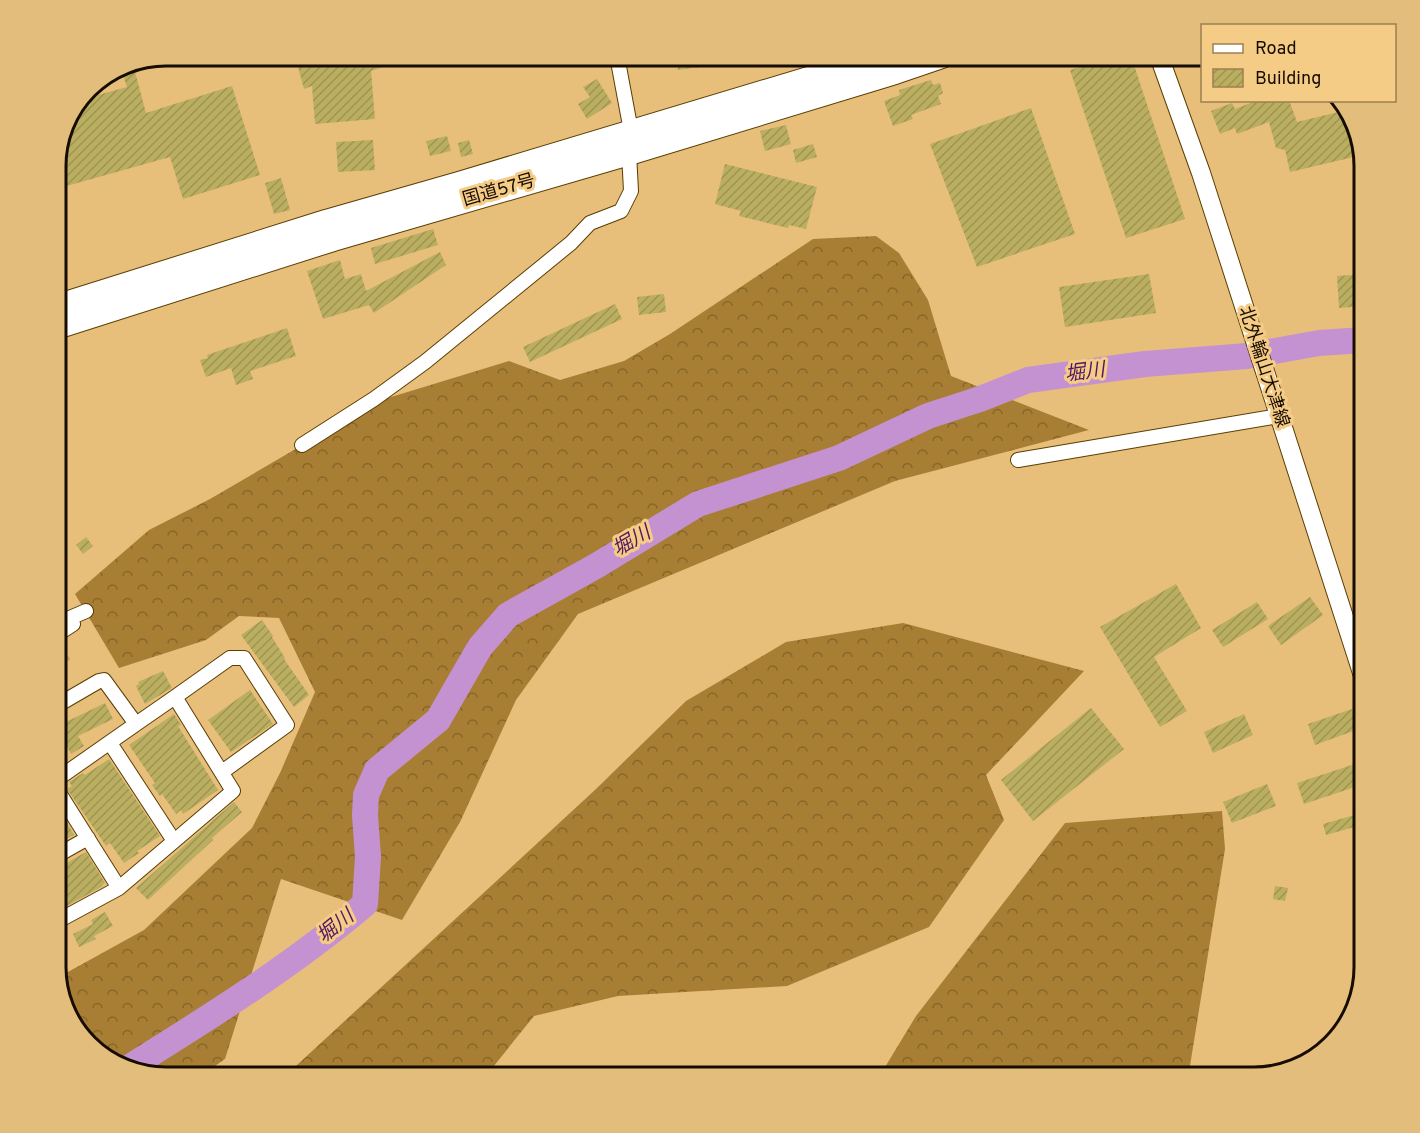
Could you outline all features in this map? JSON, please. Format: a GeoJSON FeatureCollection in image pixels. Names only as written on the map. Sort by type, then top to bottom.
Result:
{"type":"FeatureCollection","features":[{"type":"Feature","properties":{"kind":"highway","name":"国道57号"},"geometry":{"type":"LineString","coordinates":[[66,324],[630,142],[855,66]]}},
{"type":"Feature","properties":{"kind":"highway","name":"国道57号"},"geometry":{"type":"LineString","coordinates":[[66,304],[326,222],[459,184],[630,142],[913,66]]}},
{"type":"Feature","properties":{"kind":"main road","name":"北外輪山大津線"},"geometry":{"type":"LineString","coordinates":[[1163,66],[1201,173],[1354,646]]}},
{"type":"Feature","properties":{"kind":"street"},"geometry":{"type":"LineString","coordinates":[[303,445],[374,399],[425,362],[571,243],[590,223],[621,211],[631,191],[630,142],[619,66]]}},
{"type":"Feature","properties":{"kind":"street"},"geometry":{"type":"LineString","coordinates":[[1018,459],[1279,416]]}},
{"type":"Feature","properties":{"kind":"street"},"geometry":{"type":"LineString","coordinates":[[66,620],[86,611]]}},
{"type":"Feature","properties":{"kind":"street"},"geometry":{"type":"LineString","coordinates":[[66,629],[73,624]]}},
{"type":"Feature","properties":{"kind":"street"},"geometry":{"type":"LineString","coordinates":[[66,773],[230,658],[244,658],[287,725],[222,772]]}},
{"type":"Feature","properties":{"kind":"street"},"geometry":{"type":"LineString","coordinates":[[66,700],[104,680],[136,724]]}},
{"type":"Feature","properties":{"kind":"street"},"geometry":{"type":"LineString","coordinates":[[66,917],[119,888],[233,791],[175,697]]}},
{"type":"Feature","properties":{"kind":"street"},"geometry":{"type":"LineString","coordinates":[[110,742],[174,841]]}},
{"type":"Feature","properties":{"kind":"street"},"geometry":{"type":"LineString","coordinates":[[66,804],[119,888]]}},
{"type":"Feature","properties":{"kind":"street"},"geometry":{"type":"LineString","coordinates":[[66,850],[88,838]]}},
{"type":"Feature","properties":{"kind":"green space"},"geometry":{"type":"Polygon","coordinates":[[[876,236],[899,253],[928,300],[951,376],[1089,430],[895,481],[578,614],[516,700],[460,822],[402,920],[281,879],[225,1059],[213,1067],[147,1065],[116,1054],[100,1042],[76,1011],[69,993],[66,973],[144,930],[252,828],[280,773],[315,692],[279,618],[239,616],[206,640],[119,668],[75,594],[149,530],[210,499],[378,401],[509,361],[560,380],[624,361],[670,334],[813,239],[876,236]]]}},
{"type":"Feature","properties":{"kind":"green space"},"geometry":{"type":"Polygon","coordinates":[[[903,623],[1084,671],[986,775],[1004,820],[929,927],[787,986],[618,996],[534,1016],[493,1067],[295,1067],[596,789],[686,701],[786,642],[903,623]]]}},
{"type":"Feature","properties":{"kind":"green space"},"geometry":{"type":"Polygon","coordinates":[[[1222,811],[1225,849],[1190,1067],[885,1067],[916,1016],[1065,823],[1222,811]]]}},
{"type":"Feature","properties":{"kind":"building"},"geometry":{"type":"Polygon","coordinates":[[[298,66],[383,66],[371,71],[375,119],[315,124],[312,86],[304,89],[298,66]]]}},
{"type":"Feature","properties":{"kind":"building"},"geometry":{"type":"Polygon","coordinates":[[[677,66],[701,66],[701,67],[678,70],[677,66]]]}},
{"type":"Feature","properties":{"kind":"building"},"geometry":{"type":"Polygon","coordinates":[[[1083,66],[1134,66],[1185,219],[1126,238],[1070,70],[1083,66]]]}},
{"type":"Feature","properties":{"kind":"building"},"geometry":{"type":"Polygon","coordinates":[[[135,72],[146,113],[232,86],[260,175],[183,199],[170,157],[66,186],[68,147],[83,110],[94,96],[127,87],[123,76],[135,72]]]}},
{"type":"Feature","properties":{"kind":"building"},"geometry":{"type":"Polygon","coordinates":[[[597,79],[612,103],[587,119],[578,104],[590,97],[583,87],[597,79]]]}},
{"type":"Feature","properties":{"kind":"building"},"geometry":{"type":"Polygon","coordinates":[[[931,80],[933,85],[940,83],[943,93],[938,96],[941,104],[911,115],[913,119],[893,126],[884,101],[900,95],[899,90],[931,80]]]}},
{"type":"Feature","properties":{"kind":"building"},"geometry":{"type":"Polygon","coordinates":[[[1253,102],[1290,102],[1297,122],[1338,112],[1351,140],[1353,157],[1290,172],[1285,150],[1276,148],[1269,122],[1237,134],[1235,128],[1220,134],[1211,111],[1232,103],[1235,109],[1253,102]]]}},
{"type":"Feature","properties":{"kind":"building"},"geometry":{"type":"Polygon","coordinates":[[[1031,108],[1075,234],[977,267],[930,144],[1031,108]]]}},
{"type":"Feature","properties":{"kind":"building"},"geometry":{"type":"Polygon","coordinates":[[[786,125],[791,144],[765,151],[760,131],[786,125]]]}},
{"type":"Feature","properties":{"kind":"building"},"geometry":{"type":"Polygon","coordinates":[[[447,136],[451,151],[430,156],[426,141],[447,136]]]}},
{"type":"Feature","properties":{"kind":"building"},"geometry":{"type":"Polygon","coordinates":[[[373,140],[375,170],[338,172],[336,142],[373,140]]]}},
{"type":"Feature","properties":{"kind":"building"},"geometry":{"type":"Polygon","coordinates":[[[469,140],[473,154],[461,157],[458,143],[469,140]]]}},
{"type":"Feature","properties":{"kind":"building"},"geometry":{"type":"Polygon","coordinates":[[[813,144],[817,157],[796,163],[793,150],[813,144]]]}},
{"type":"Feature","properties":{"kind":"building"},"geometry":{"type":"Polygon","coordinates":[[[725,164],[817,187],[806,229],[789,225],[788,228],[739,216],[741,211],[715,204],[725,164]]]}},
{"type":"Feature","properties":{"kind":"building"},"geometry":{"type":"Polygon","coordinates":[[[281,178],[290,210],[274,214],[265,183],[281,178]]]}},
{"type":"Feature","properties":{"kind":"building"},"geometry":{"type":"Polygon","coordinates":[[[433,229],[438,245],[375,264],[371,248],[433,229]]]}},
{"type":"Feature","properties":{"kind":"building"},"geometry":{"type":"Polygon","coordinates":[[[440,252],[446,265],[374,313],[369,305],[323,319],[307,271],[340,260],[345,279],[361,274],[366,291],[440,252]]]}},
{"type":"Feature","properties":{"kind":"building"},"geometry":{"type":"Polygon","coordinates":[[[1149,274],[1156,313],[1065,327],[1059,287],[1149,274]]]}},
{"type":"Feature","properties":{"kind":"building"},"geometry":{"type":"Polygon","coordinates":[[[1354,275],[1354,307],[1339,308],[1337,276],[1354,275]]]}},
{"type":"Feature","properties":{"kind":"building"},"geometry":{"type":"Polygon","coordinates":[[[664,294],[666,312],[639,315],[637,297],[664,294]]]}},
{"type":"Feature","properties":{"kind":"building"},"geometry":{"type":"Polygon","coordinates":[[[615,304],[622,319],[530,362],[523,347],[615,304]]]}},
{"type":"Feature","properties":{"kind":"building"},"geometry":{"type":"Polygon","coordinates":[[[287,328],[296,356],[250,371],[253,379],[236,385],[231,368],[206,377],[200,360],[208,358],[207,355],[287,328]]]}},
{"type":"Feature","properties":{"kind":"building"},"geometry":{"type":"Polygon","coordinates":[[[86,537],[93,546],[83,554],[76,545],[86,537]]]}},
{"type":"Feature","properties":{"kind":"building"},"geometry":{"type":"Polygon","coordinates":[[[1176,584],[1201,628],[1154,657],[1187,711],[1160,727],[1100,627],[1176,584]]]}},
{"type":"Feature","properties":{"kind":"building"},"geometry":{"type":"Polygon","coordinates":[[[1310,597],[1323,615],[1281,645],[1268,626],[1310,597]]]}},
{"type":"Feature","properties":{"kind":"building"},"geometry":{"type":"Polygon","coordinates":[[[1257,602],[1268,619],[1223,647],[1212,630],[1257,602]]]}},
{"type":"Feature","properties":{"kind":"building"},"geometry":{"type":"Polygon","coordinates":[[[262,620],[284,659],[309,695],[294,707],[241,635],[262,620]]]}},
{"type":"Feature","properties":{"kind":"building"},"geometry":{"type":"Polygon","coordinates":[[[163,671],[172,688],[145,704],[136,686],[138,682],[163,671]]]}},
{"type":"Feature","properties":{"kind":"building"},"geometry":{"type":"Polygon","coordinates":[[[250,690],[273,724],[231,752],[208,720],[250,690]]]}},
{"type":"Feature","properties":{"kind":"building"},"geometry":{"type":"Polygon","coordinates":[[[105,703],[113,719],[78,736],[84,746],[71,754],[66,745],[66,717],[68,721],[105,703]]]}},
{"type":"Feature","properties":{"kind":"building"},"geometry":{"type":"Polygon","coordinates":[[[1091,708],[1124,749],[1033,821],[1001,780],[1091,708]]]}},
{"type":"Feature","properties":{"kind":"building"},"geometry":{"type":"Polygon","coordinates":[[[1352,709],[1354,715],[1354,731],[1315,745],[1308,724],[1352,709]]]}},
{"type":"Feature","properties":{"kind":"building"},"geometry":{"type":"Polygon","coordinates":[[[174,714],[181,725],[178,726],[218,790],[183,814],[181,810],[176,814],[162,794],[160,796],[152,785],[155,783],[129,745],[174,714]]]}},
{"type":"Feature","properties":{"kind":"building"},"geometry":{"type":"Polygon","coordinates":[[[1244,714],[1253,735],[1213,753],[1204,732],[1244,714]]]}},
{"type":"Feature","properties":{"kind":"building"},"geometry":{"type":"Polygon","coordinates":[[[109,759],[160,836],[137,851],[139,853],[124,863],[110,843],[106,846],[67,789],[72,786],[69,782],[83,773],[85,775],[109,759]]]}},
{"type":"Feature","properties":{"kind":"building"},"geometry":{"type":"Polygon","coordinates":[[[1354,764],[1354,787],[1304,804],[1297,783],[1354,764]]]}},
{"type":"Feature","properties":{"kind":"building"},"geometry":{"type":"Polygon","coordinates":[[[1267,784],[1276,806],[1232,823],[1223,802],[1267,784]]]}},
{"type":"Feature","properties":{"kind":"building"},"geometry":{"type":"Polygon","coordinates":[[[234,802],[242,812],[148,900],[136,888],[234,802]]]}},
{"type":"Feature","properties":{"kind":"building"},"geometry":{"type":"Polygon","coordinates":[[[1354,815],[1354,827],[1326,835],[1323,824],[1354,815]]]}},
{"type":"Feature","properties":{"kind":"building"},"geometry":{"type":"Polygon","coordinates":[[[66,821],[74,835],[66,839],[66,821]]]}},
{"type":"Feature","properties":{"kind":"building"},"geometry":{"type":"Polygon","coordinates":[[[86,852],[105,883],[66,906],[66,863],[86,852]]]}},
{"type":"Feature","properties":{"kind":"building"},"geometry":{"type":"Polygon","coordinates":[[[1275,886],[1288,888],[1285,901],[1273,899],[1275,886]]]}},
{"type":"Feature","properties":{"kind":"building"},"geometry":{"type":"Polygon","coordinates":[[[105,912],[113,926],[94,936],[96,939],[79,947],[73,934],[93,924],[91,920],[105,912]]]}},
{"type":"Feature","properties":{"kind":"waterway","name":"堀川"},"geometry":{"type":"LineString","coordinates":[[138,1062],[281,969],[365,904],[368,857],[366,795],[377,770],[438,720],[480,647],[508,615],[596,566],[698,504],[839,458],[928,416],[1028,380],[1145,364],[1247,356],[1319,343],[1354,341]]}}]}
